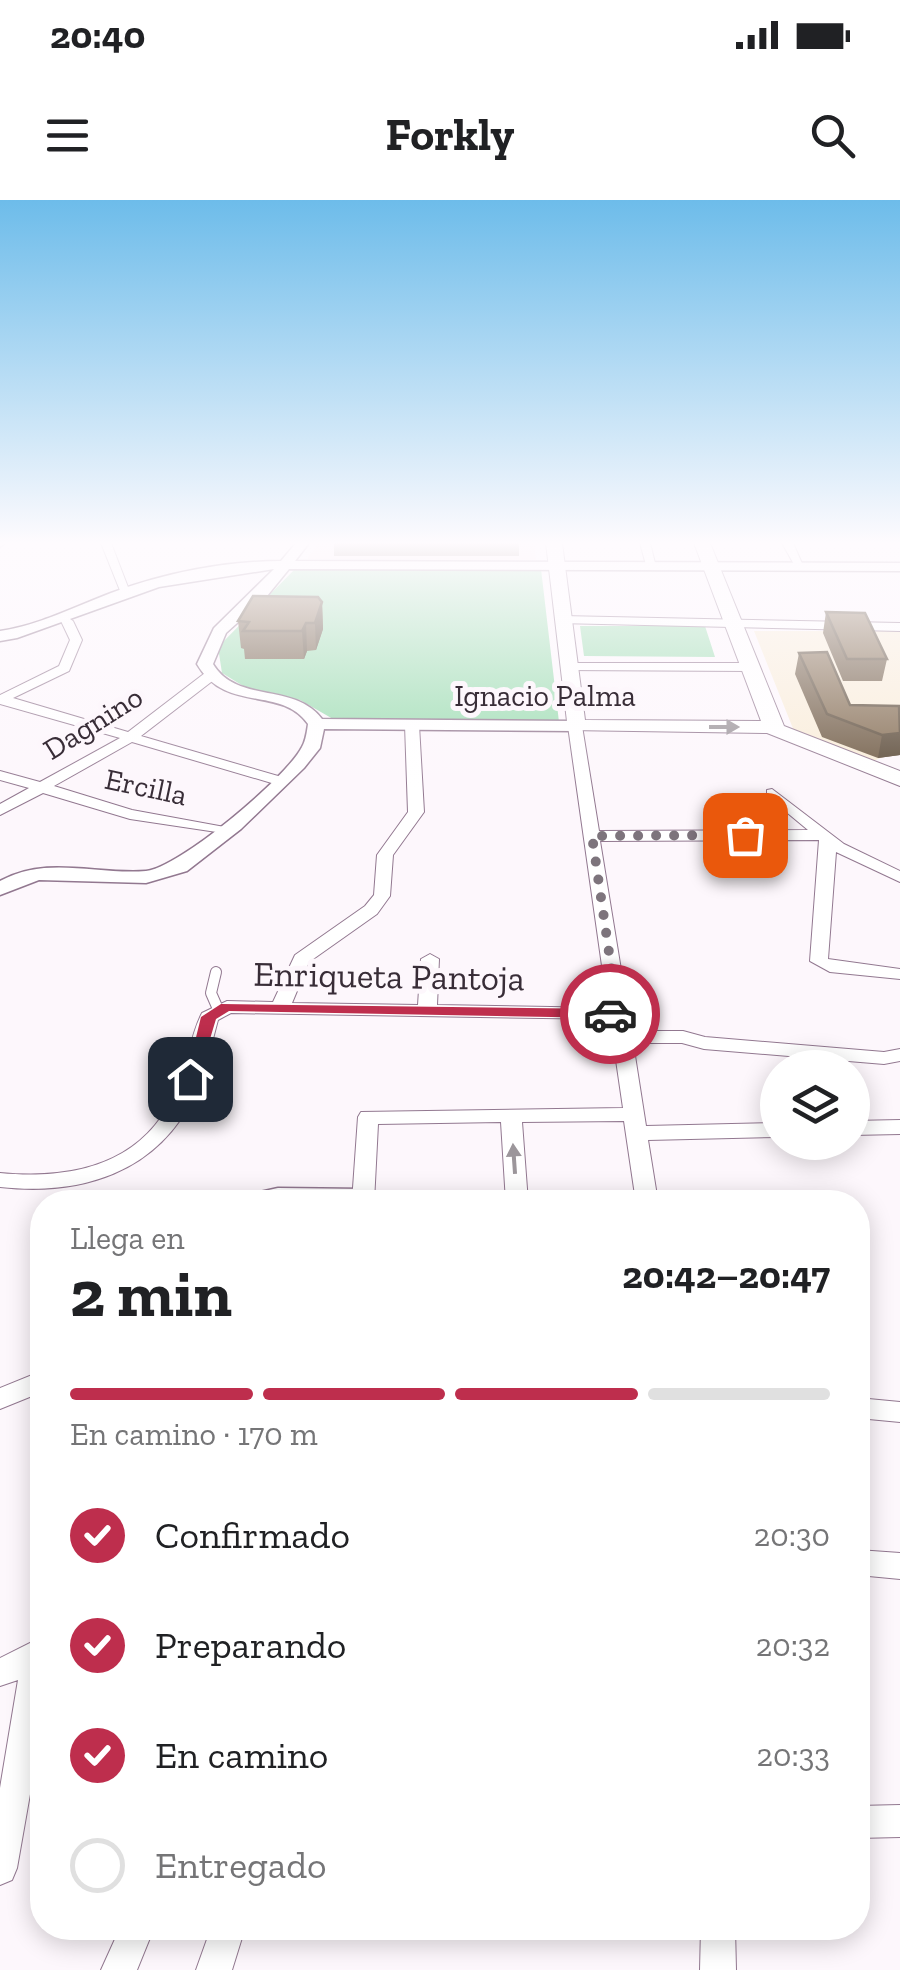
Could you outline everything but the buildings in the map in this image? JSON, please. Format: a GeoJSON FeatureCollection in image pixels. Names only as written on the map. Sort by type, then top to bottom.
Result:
{"type":"FeatureCollection","features":[{"type":"Feature","properties":{"kind":"main road"},"geometry":{"type":"LineString","coordinates":[[563,626],[575,726]]}},
{"type":"Feature","properties":{"kind":"main road"},"geometry":{"type":"LineString","coordinates":[[734,626],[773,727],[790,739],[900,779]]}},
{"type":"Feature","properties":{"kind":"main road","name":"Ignacio Palma"},"geometry":{"type":"LineString","coordinates":[[575,726],[773,727]]}},
{"type":"Feature","properties":{"kind":"street"},"geometry":{"type":"LineString","coordinates":[[0,636],[46,626]]}},
{"type":"Feature","properties":{"kind":"street"},"geometry":{"type":"LineString","coordinates":[[1,699],[64,668],[76,637],[70,626]]}},
{"type":"Feature","properties":{"kind":"street"},"geometry":{"type":"LineString","coordinates":[[0,888],[35,874],[156,876],[195,860],[306,756],[317,724],[298,706],[232,688],[210,676],[206,661],[218,631],[224,626]]}},
{"type":"Feature","properties":{"kind":"street"},"geometry":{"type":"LineString","coordinates":[[867,626],[900,626]]}},
{"type":"Feature","properties":{"kind":"street"},"geometry":{"type":"LineString","coordinates":[[567,668],[750,667]]}},
{"type":"Feature","properties":{"kind":"street","name":"Dagnino"},"geometry":{"type":"LineString","coordinates":[[0,810],[131,737],[210,676]]}},
{"type":"Feature","properties":{"kind":"street"},"geometry":{"type":"LineString","coordinates":[[1,699],[280,781]]}},
{"type":"Feature","properties":{"kind":"street","name":"Ignacio Palma"},"geometry":{"type":"LineString","coordinates":[[317,724],[575,726]]}},
{"type":"Feature","properties":{"kind":"street"},"geometry":{"type":"LineString","coordinates":[[281,1006],[301,959],[370,910],[382,896],[386,855],[416,812],[412,725]]}},
{"type":"Feature","properties":{"kind":"street"},"geometry":{"type":"LineString","coordinates":[[575,726],[645,1190]]}},
{"type":"Feature","properties":{"kind":"street","name":"Ercilla"},"geometry":{"type":"LineString","coordinates":[[0,775],[130,814],[224,831]]}},
{"type":"Feature","properties":{"kind":"street"},"geometry":{"type":"LineString","coordinates":[[772,793],[825,838],[900,877]]}},
{"type":"Feature","properties":{"kind":"street"},"geometry":{"type":"LineString","coordinates":[[592,836],[825,838]]}},
{"type":"Feature","properties":{"kind":"street"},"geometry":{"type":"LineString","coordinates":[[825,838],[819,961],[830,967],[900,974]]}},
{"type":"Feature","properties":{"kind":"street"},"geometry":{"type":"LineString","coordinates":[[427,1010],[430,959]]}},
{"type":"Feature","properties":{"kind":"street","name":"Enriqueta Pantoja"},"geometry":{"type":"LineString","coordinates":[[218,1009],[281,1006],[618,1014]]}},
{"type":"Feature","properties":{"kind":"street"},"geometry":{"type":"LineString","coordinates":[[0,1180],[68,1184],[105,1172],[135,1154],[177,1108],[209,1017],[218,1009]]}},
{"type":"Feature","properties":{"kind":"street"},"geometry":{"type":"LineString","coordinates":[[623,1042],[692,1048],[704,1043],[900,1056]]}},
{"type":"Feature","properties":{"kind":"street"},"geometry":{"type":"LineString","coordinates":[[511,1115],[516,1190]]}},
{"type":"Feature","properties":{"kind":"street"},"geometry":{"type":"LineString","coordinates":[[364,1190],[368,1117],[511,1115],[760,1129]]}},
{"type":"Feature","properties":{"kind":"street"},"geometry":{"type":"LineString","coordinates":[[870,1128],[900,1127]]}},
{"type":"Feature","properties":{"kind":"street"},"geometry":{"type":"LineString","coordinates":[[0,1399],[30,1386]]}},
{"type":"Feature","properties":{"kind":"street"},"geometry":{"type":"LineString","coordinates":[[870,1409],[900,1412]]}},
{"type":"Feature","properties":{"kind":"street"},"geometry":{"type":"LineString","coordinates":[[870,1564],[900,1566]]}},
{"type":"Feature","properties":{"kind":"street"},"geometry":{"type":"LineString","coordinates":[[0,1672],[30,1657]]}},
{"type":"Feature","properties":{"kind":"street"},"geometry":{"type":"LineString","coordinates":[[0,1868],[30,1716]]}},
{"type":"Feature","properties":{"kind":"street"},"geometry":{"type":"LineString","coordinates":[[870,1822],[900,1821]]}},
{"type":"Feature","properties":{"kind":"street"},"geometry":{"type":"LineString","coordinates":[[119,1970],[132,1940]]}},
{"type":"Feature","properties":{"kind":"street"},"geometry":{"type":"LineString","coordinates":[[214,1970],[224,1940]]}},
{"type":"Feature","properties":{"kind":"street"},"geometry":{"type":"LineString","coordinates":[[718,1940],[718,1970]]}},
{"type":"Feature","properties":{"kind":"lane"},"geometry":{"type":"LineString","coordinates":[[216,972],[211,992],[218,1009]]}},
{"type":"Feature","properties":{"kind":"shaded area"},"geometry":{"type":"Polygon","coordinates":[[[754,631],[900,631],[900,750],[871,762],[794,731],[754,631]]]}},
{"type":"Feature","properties":{"kind":"green space"},"geometry":{"type":"Polygon","coordinates":[[[239,626],[548,626],[559,722],[333,719],[300,700],[248,689],[222,673],[218,647],[239,626]]]}},
{"type":"Feature","properties":{"kind":"green space"},"geometry":{"type":"Polygon","coordinates":[[[580,626],[705,626],[715,657],[584,656],[580,626]]]}},
{"type":"Feature","properties":{"kind":"way so far"},"geometry":{"type":"LineString","coordinates":[[610,1014],[618,1014],[592,836],[745,835]]}},
{"type":"Feature","properties":{"kind":"route"},"geometry":{"type":"LineString","coordinates":[[190,1079],[209,1017],[226,1007],[610,1014]]}}]}
